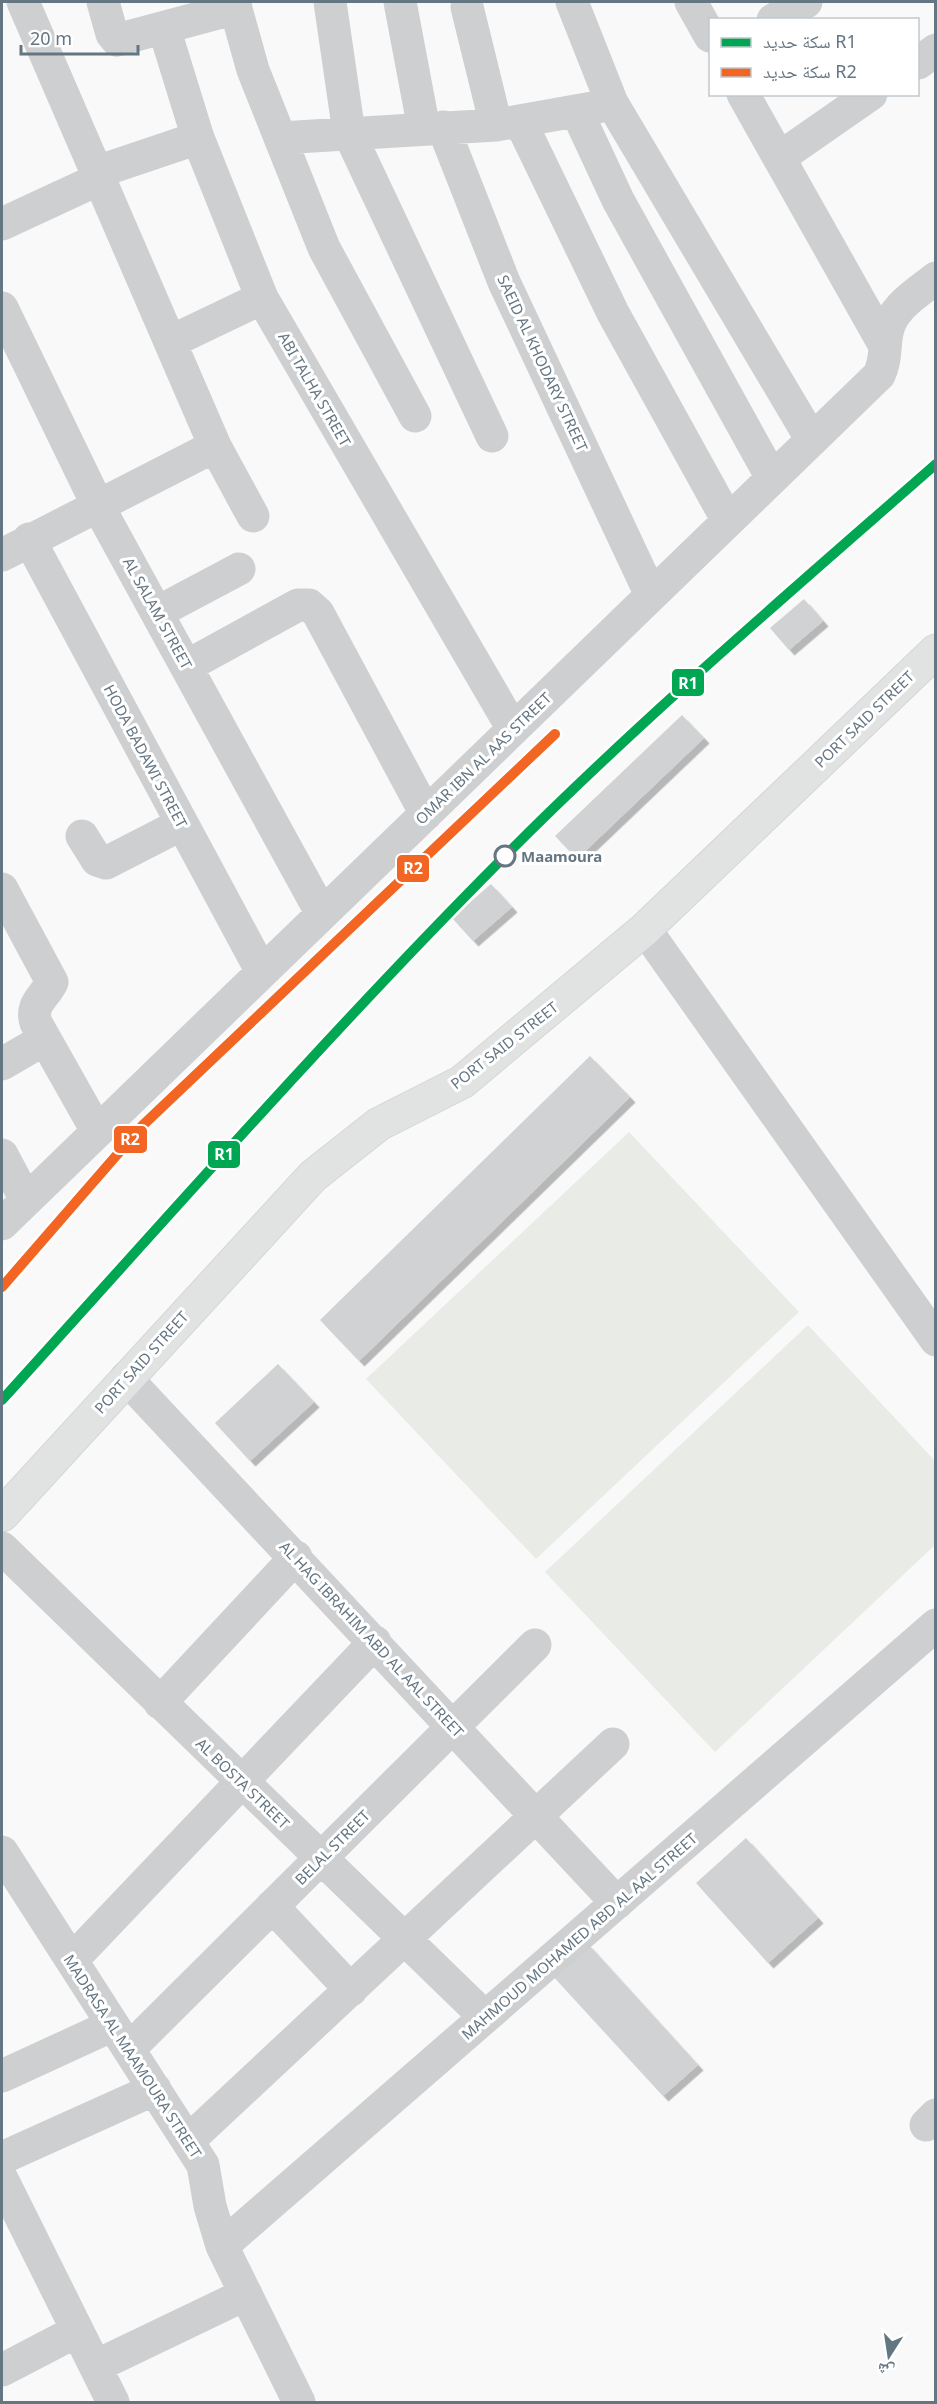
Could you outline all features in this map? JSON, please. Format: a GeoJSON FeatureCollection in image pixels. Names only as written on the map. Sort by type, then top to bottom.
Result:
{"type":"FeatureCollection","features":[{"type":"Feature","properties":{"kind":"main road","name":"PORT SAID STREET"},"geometry":{"type":"LineString","coordinates":[[2,1515],[223,1271],[332,1159],[379,1124],[462,1082],[645,929],[936,651]]}},
{"type":"Feature","properties":{"kind":"street"},"geometry":{"type":"LineString","coordinates":[[23,2],[215,446],[253,516]]}},
{"type":"Feature","properties":{"kind":"street"},"geometry":{"type":"LineString","coordinates":[[103,2],[112,34],[117,39],[164,28],[235,5],[253,70],[324,248],[415,416]]}},
{"type":"Feature","properties":{"kind":"street"},"geometry":{"type":"LineString","coordinates":[[330,2],[349,133],[492,436]]}},
{"type":"Feature","properties":{"kind":"street","name":"SAEID AL KHODARY STREET"},"geometry":{"type":"LineString","coordinates":[[400,2],[434,128],[651,595]]}},
{"type":"Feature","properties":{"kind":"street"},"geometry":{"type":"LineString","coordinates":[[572,2],[612,104],[812,440]]}},
{"type":"Feature","properties":{"kind":"street"},"geometry":{"type":"LineString","coordinates":[[691,2],[709,33]]}},
{"type":"Feature","properties":{"kind":"street"},"geometry":{"type":"LineString","coordinates":[[777,18],[806,2]]}},
{"type":"Feature","properties":{"kind":"street"},"geometry":{"type":"LineString","coordinates":[[465,3],[508,123],[728,521]]}},
{"type":"Feature","properties":{"kind":"street","name":"ABI TALHA STREET"},"geometry":{"type":"LineString","coordinates":[[164,28],[198,138],[262,298],[513,729]]}},
{"type":"Feature","properties":{"kind":"street"},"geometry":{"type":"LineString","coordinates":[[919,62],[936,50]]}},
{"type":"Feature","properties":{"kind":"street"},"geometry":{"type":"LineString","coordinates":[[744,96],[885,346]]}},
{"type":"Feature","properties":{"kind":"street"},"geometry":{"type":"LineString","coordinates":[[779,158],[868,96]]}},
{"type":"Feature","properties":{"kind":"street"},"geometry":{"type":"LineString","coordinates":[[280,138],[508,123],[612,104]]}},
{"type":"Feature","properties":{"kind":"street"},"geometry":{"type":"LineString","coordinates":[[577,112],[618,200],[772,478]]}},
{"type":"Feature","properties":{"kind":"street"},"geometry":{"type":"LineString","coordinates":[[2,224],[98,176],[198,138]]}},
{"type":"Feature","properties":{"kind":"street","name":"OMAR IBN AL AAS STREET"},"geometry":{"type":"LineString","coordinates":[[2,1224],[879,375],[885,364],[887,330],[894,313],[936,278]]}},
{"type":"Feature","properties":{"kind":"street"},"geometry":{"type":"LineString","coordinates":[[170,342],[262,298]]}},
{"type":"Feature","properties":{"kind":"street","name":"AL SALAM STREET"},"geometry":{"type":"LineString","coordinates":[[2,308],[97,504],[322,914]]}},
{"type":"Feature","properties":{"kind":"street"},"geometry":{"type":"LineString","coordinates":[[15,547],[215,446]]}},
{"type":"Feature","properties":{"kind":"street","name":"HODA BADAWI STREET"},"geometry":{"type":"LineString","coordinates":[[15,547],[182,825],[262,972]]}},
{"type":"Feature","properties":{"kind":"street"},"geometry":{"type":"LineString","coordinates":[[158,612],[239,569]]}},
{"type":"Feature","properties":{"kind":"street"},"geometry":{"type":"LineString","coordinates":[[187,666],[298,605],[309,605],[318,613],[426,814]]}},
{"type":"Feature","properties":{"kind":"street"},"geometry":{"type":"LineString","coordinates":[[82,836],[97,860],[106,863],[182,825]]}},
{"type":"Feature","properties":{"kind":"street"},"geometry":{"type":"LineString","coordinates":[[2,889],[50,974],[52,982],[36,1004],[33,1013],[45,1039],[97,1131]]}},
{"type":"Feature","properties":{"kind":"street"},"geometry":{"type":"LineString","coordinates":[[645,929],[936,1340]]}},
{"type":"Feature","properties":{"kind":"street"},"geometry":{"type":"LineString","coordinates":[[2,1064],[45,1039]]}},
{"type":"Feature","properties":{"kind":"street"},"geometry":{"type":"LineString","coordinates":[[2,1155],[26,1200]]}},
{"type":"Feature","properties":{"kind":"street","name":"AL HAG IBRAHIM ABD AL AAL STREET"},"geometry":{"type":"LineString","coordinates":[[126,1378],[296,1557],[616,1903]]}},
{"type":"Feature","properties":{"kind":"street","name":"AL BOSTA STREET"},"geometry":{"type":"LineString","coordinates":[[2,1548],[485,2018]]}},
{"type":"Feature","properties":{"kind":"street"},"geometry":{"type":"LineString","coordinates":[[160,1703],[296,1557]]}},
{"type":"Feature","properties":{"kind":"street","name":"MAHMOUD MOHAMED ABD AL AAL STREET"},"geometry":{"type":"LineString","coordinates":[[222,2246],[936,1625]]}},
{"type":"Feature","properties":{"kind":"street"},"geometry":{"type":"LineString","coordinates":[[72,1960],[375,1642]]}},
{"type":"Feature","properties":{"kind":"street","name":"BELAL STREET"},"geometry":{"type":"LineString","coordinates":[[121,2037],[272,1906],[535,1645]]}},
{"type":"Feature","properties":{"kind":"street"},"geometry":{"type":"LineString","coordinates":[[188,2141],[613,1744]]}},
{"type":"Feature","properties":{"kind":"street","name":"MADRASA AL MAAMOURA STREET"},"geometry":{"type":"LineString","coordinates":[[2,1852],[203,2165],[210,2206],[222,2246],[299,2403]]}},
{"type":"Feature","properties":{"kind":"street"},"geometry":{"type":"LineString","coordinates":[[272,1906],[351,1990]]}},
{"type":"Feature","properties":{"kind":"street"},"geometry":{"type":"LineString","coordinates":[[2,2076],[121,2037]]}},
{"type":"Feature","properties":{"kind":"street"},"geometry":{"type":"LineString","coordinates":[[2,2158],[155,2089]]}},
{"type":"Feature","properties":{"kind":"street"},"geometry":{"type":"LineString","coordinates":[[2,2179],[14,2236],[77,2331],[113,2403]]}},
{"type":"Feature","properties":{"kind":"street"},"geometry":{"type":"LineString","coordinates":[[96,2366],[246,2294]]}},
{"type":"Feature","properties":{"kind":"street"},"geometry":{"type":"LineString","coordinates":[[2,2370],[77,2331]]}},
{"type":"Feature","properties":{"kind":"shaded area"},"geometry":{"type":"Polygon","coordinates":[[[629,1132],[799,1312],[536,1559],[366,1379],[629,1132]]]}},
{"type":"Feature","properties":{"kind":"shaded area"},"geometry":{"type":"Polygon","coordinates":[[[808,1325],[935,1461],[935,1545],[715,1752],[545,1572],[808,1325]]]}},
{"type":"Feature","properties":{"kind":"building"},"geometry":{"type":"Polygon","coordinates":[[[804,599],[823,621],[789,650],[770,628],[804,599]]]}},
{"type":"Feature","properties":{"kind":"building"},"geometry":{"type":"Polygon","coordinates":[[[682,715],[704,738],[577,859],[555,836],[682,715]]]}},
{"type":"Feature","properties":{"kind":"building"},"geometry":{"type":"Polygon","coordinates":[[[491,884],[512,907],[473,941],[452,918],[491,884]]]}},
{"type":"Feature","properties":{"kind":"building"},"geometry":{"type":"Polygon","coordinates":[[[590,1056],[630,1097],[359,1361],[320,1320],[590,1056]]]}},
{"type":"Feature","properties":{"kind":"building"},"geometry":{"type":"Polygon","coordinates":[[[278,1364],[314,1402],[250,1461],[215,1423],[278,1364]]]}},
{"type":"Feature","properties":{"kind":"building"},"geometry":{"type":"Polygon","coordinates":[[[746,1838],[818,1918],[768,1963],[696,1883],[746,1838]]]}},
{"type":"Feature","properties":{"kind":"building"},"geometry":{"type":"Polygon","coordinates":[[[587,1943],[698,2065],[663,2096],[552,1975],[587,1943]]]}},
{"type":"Feature","properties":{"kind":"rail line","name":"R1"},"geometry":{"type":"LineString","coordinates":[[2,1400],[312,1058],[503,858],[661,707],[936,464]]}},
{"type":"Feature","properties":{"kind":"rail line","name":"R2"},"geometry":{"type":"LineString","coordinates":[[2,1287],[142,1126],[555,734]]}},
{"type":"Feature","properties":{"kind":"place","name":"Maamoura"},"geometry":{"type":"Point","coordinates":[505,856]}}]}
